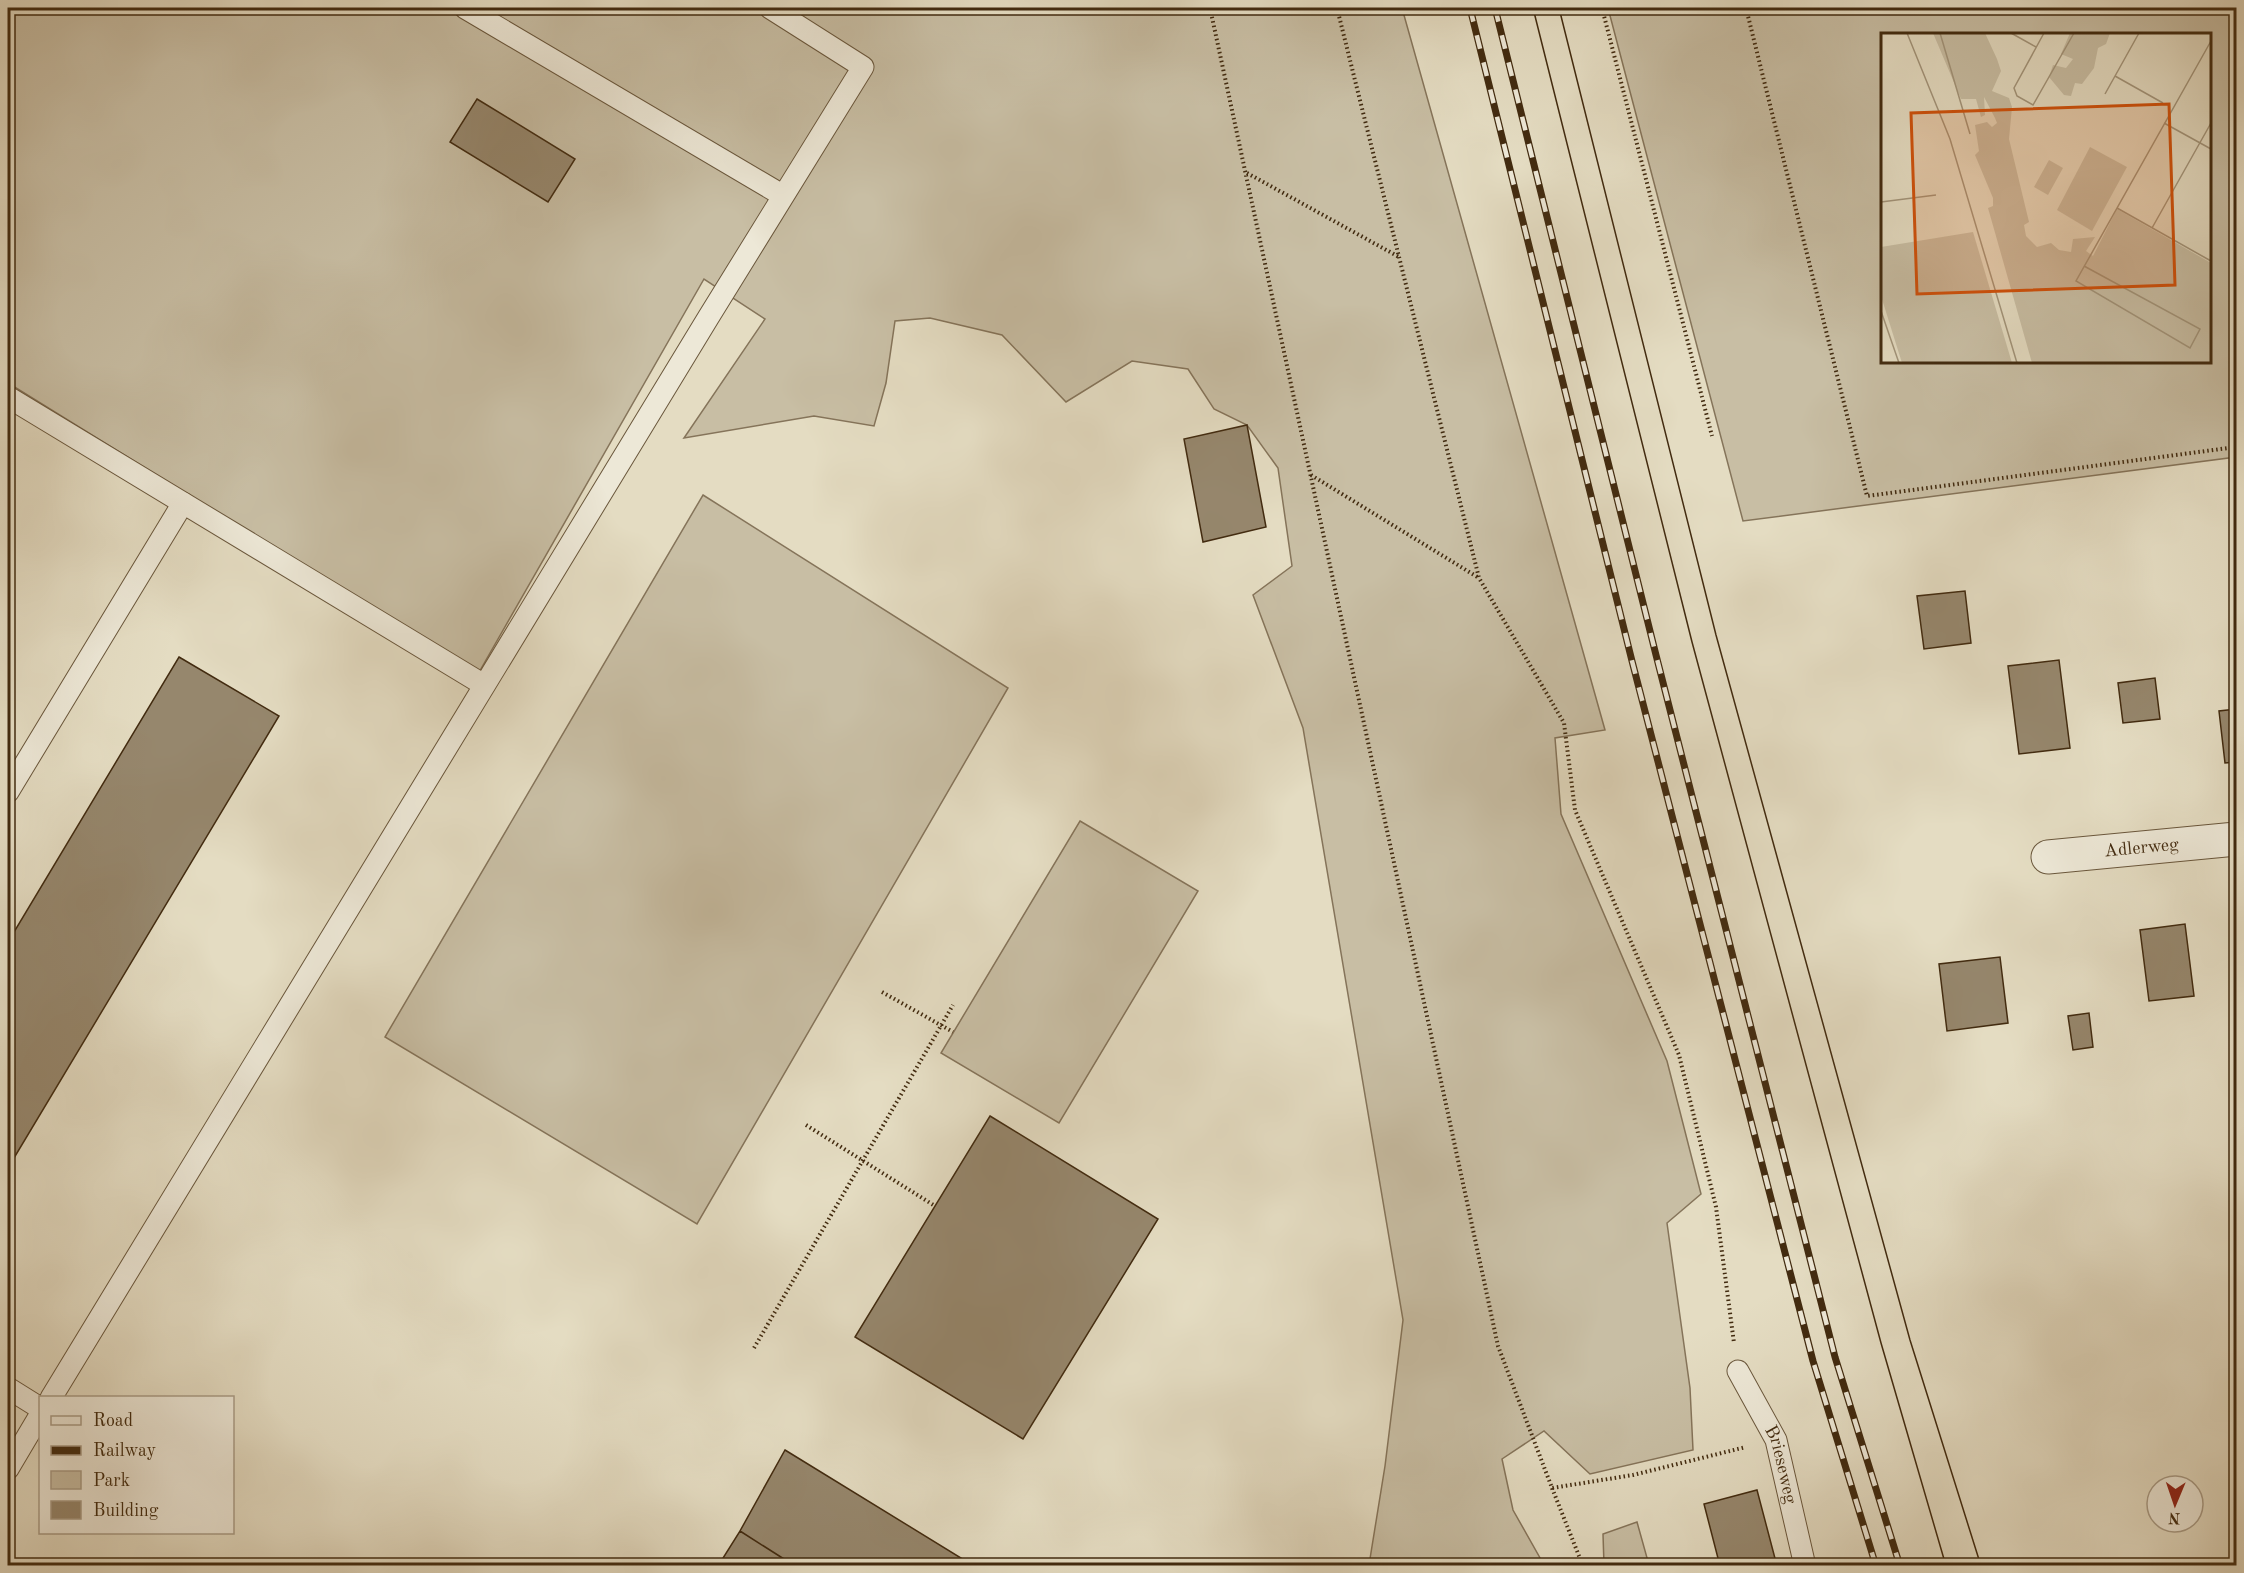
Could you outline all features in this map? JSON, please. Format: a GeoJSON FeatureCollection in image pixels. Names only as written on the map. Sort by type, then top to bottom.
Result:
{"type":"FeatureCollection","features":[{"type":"Feature","properties":{"kind":"street","name":"Adlerweg"},"geometry":{"type":"LineString","coordinates":[[2048,857],[2236,839]]}},
{"type":"Feature","properties":{"kind":"lane"},"geometry":{"type":"LineString","coordinates":[[465,8],[782,195]]}},
{"type":"Feature","properties":{"kind":"lane"},"geometry":{"type":"LineString","coordinates":[[52,1396],[863,67],[771,8]]}},
{"type":"Feature","properties":{"kind":"lane"},"geometry":{"type":"LineString","coordinates":[[8,397],[484,685]]}},
{"type":"Feature","properties":{"kind":"lane"},"geometry":{"type":"LineString","coordinates":[[8,792],[183,503]]}},
{"type":"Feature","properties":{"kind":"lane","name":"Brieseweg"},"geometry":{"type":"LineString","coordinates":[[1738,1371],[1776,1440],[1804,1566]]}},
{"type":"Feature","properties":{"kind":"lane"},"geometry":{"type":"LineString","coordinates":[[8,1388],[39,1407]]}},
{"type":"Feature","properties":{"kind":"lane"},"geometry":{"type":"LineString","coordinates":[[8,1469],[39,1417]]}},
{"type":"Feature","properties":{"kind":"path"},"geometry":{"type":"LineString","coordinates":[[1210,8],[1498,1346],[1583,1566]]}},
{"type":"Feature","properties":{"kind":"path"},"geometry":{"type":"LineString","coordinates":[[1337,8],[1479,578],[1564,723],[1575,810],[1679,1054],[1716,1207],[1738,1371]]}},
{"type":"Feature","properties":{"kind":"path"},"geometry":{"type":"LineString","coordinates":[[1602,8],[1712,436]]}},
{"type":"Feature","properties":{"kind":"path"},"geometry":{"type":"LineString","coordinates":[[1746,8],[1867,496],[2236,447]]}},
{"type":"Feature","properties":{"kind":"path"},"geometry":{"type":"LineString","coordinates":[[1246,173],[1399,257]]}},
{"type":"Feature","properties":{"kind":"path"},"geometry":{"type":"LineString","coordinates":[[1311,475],[1479,578]]}},
{"type":"Feature","properties":{"kind":"path"},"geometry":{"type":"LineString","coordinates":[[882,992],[953,1032]]}},
{"type":"Feature","properties":{"kind":"path"},"geometry":{"type":"LineString","coordinates":[[754,1348],[953,1005]]}},
{"type":"Feature","properties":{"kind":"path"},"geometry":{"type":"LineString","coordinates":[[806,1125],[935,1206]]}},
{"type":"Feature","properties":{"kind":"path"},"geometry":{"type":"LineString","coordinates":[[1552,1488],[1633,1475],[1776,1440]]}},
{"type":"Feature","properties":{"kind":"green space"},"geometry":{"type":"Polygon","coordinates":[[[8,8],[1402,8],[1605,730],[1555,738],[1561,814],[1667,1061],[1701,1194],[1667,1223],[1690,1388],[1693,1450],[1590,1474],[1544,1431],[1502,1459],[1513,1510],[1544,1565],[1369,1565],[1385,1466],[1403,1320],[1303,728],[1253,595],[1292,566],[1278,468],[1247,425],[1214,409],[1188,369],[1132,361],[1066,402],[1002,335],[930,318],[895,321],[886,383],[874,426],[814,416],[684,438],[765,319],[704,279],[478,674],[8,383],[8,8]]]}},
{"type":"Feature","properties":{"kind":"green space"},"geometry":{"type":"Polygon","coordinates":[[[1608,8],[2236,8],[2236,457],[1743,521],[1608,8]]]}},
{"type":"Feature","properties":{"kind":"green space"},"geometry":{"type":"Polygon","coordinates":[[[703,495],[1008,688],[697,1224],[385,1037],[703,495]]]}},
{"type":"Feature","properties":{"kind":"green space"},"geometry":{"type":"Polygon","coordinates":[[[1080,821],[1198,891],[1059,1123],[941,1053],[1080,821]]]}},
{"type":"Feature","properties":{"kind":"green space"},"geometry":{"type":"Polygon","coordinates":[[[1637,1522],[1649,1565],[1604,1565],[1603,1534],[1637,1522]]]}},
{"type":"Feature","properties":{"kind":"building"},"geometry":{"type":"Polygon","coordinates":[[[477,99],[575,159],[548,202],[450,142],[477,99]]]}},
{"type":"Feature","properties":{"kind":"building"},"geometry":{"type":"Polygon","coordinates":[[[1247,425],[1266,527],[1203,542],[1184,439],[1247,425]]]}},
{"type":"Feature","properties":{"kind":"building"},"geometry":{"type":"Polygon","coordinates":[[[1965,591],[1971,643],[1924,649],[1917,596],[1965,591]]]}},
{"type":"Feature","properties":{"kind":"building"},"geometry":{"type":"Polygon","coordinates":[[[179,657],[279,716],[8,1168],[8,942],[179,657]]]}},
{"type":"Feature","properties":{"kind":"building"},"geometry":{"type":"Polygon","coordinates":[[[2059,660],[2070,748],[2019,754],[2008,666],[2059,660]]]}},
{"type":"Feature","properties":{"kind":"building"},"geometry":{"type":"Polygon","coordinates":[[[2155,678],[2160,719],[2123,723],[2118,683],[2155,678]]]}},
{"type":"Feature","properties":{"kind":"building"},"geometry":{"type":"Polygon","coordinates":[[[2236,709],[2236,762],[2225,763],[2219,711],[2236,709]]]}},
{"type":"Feature","properties":{"kind":"building"},"geometry":{"type":"Polygon","coordinates":[[[2185,924],[2194,996],[2149,1001],[2140,930],[2185,924]]]}},
{"type":"Feature","properties":{"kind":"building"},"geometry":{"type":"Polygon","coordinates":[[[2000,957],[2008,1023],[1947,1031],[1939,964],[2000,957]]]}},
{"type":"Feature","properties":{"kind":"building"},"geometry":{"type":"Polygon","coordinates":[[[2089,1013],[2093,1047],[2073,1050],[2068,1016],[2089,1013]]]}},
{"type":"Feature","properties":{"kind":"building"},"geometry":{"type":"Polygon","coordinates":[[[990,1116],[1158,1219],[1023,1439],[855,1337],[990,1116]]]}},
{"type":"Feature","properties":{"kind":"building"},"geometry":{"type":"Polygon","coordinates":[[[785,1450],[974,1566],[795,1566],[740,1531],[785,1450]]]}},
{"type":"Feature","properties":{"kind":"building"},"geometry":{"type":"Polygon","coordinates":[[[1757,1490],[1777,1566],[1720,1566],[1704,1504],[1757,1490]]]}},
{"type":"Feature","properties":{"kind":"building"},"geometry":{"type":"Polygon","coordinates":[[[740,1531],[795,1566],[718,1566],[740,1531]]]}},
{"type":"Feature","properties":{"kind":"tram line"},"geometry":{"type":"LineString","coordinates":[[1533,8],[1692,642],[1881,1343],[1946,1566]]}},
{"type":"Feature","properties":{"kind":"tram line"},"geometry":{"type":"LineString","coordinates":[[1559,8],[1716,635],[1910,1340],[1981,1566]]}},
{"type":"Feature","properties":{"kind":"railway"},"geometry":{"type":"LineString","coordinates":[[1470,8],[1632,661],[1813,1361],[1876,1566]]}},
{"type":"Feature","properties":{"kind":"railway"},"geometry":{"type":"LineString","coordinates":[[1495,8],[1656,655],[1835,1357],[1900,1566]]}}]}
